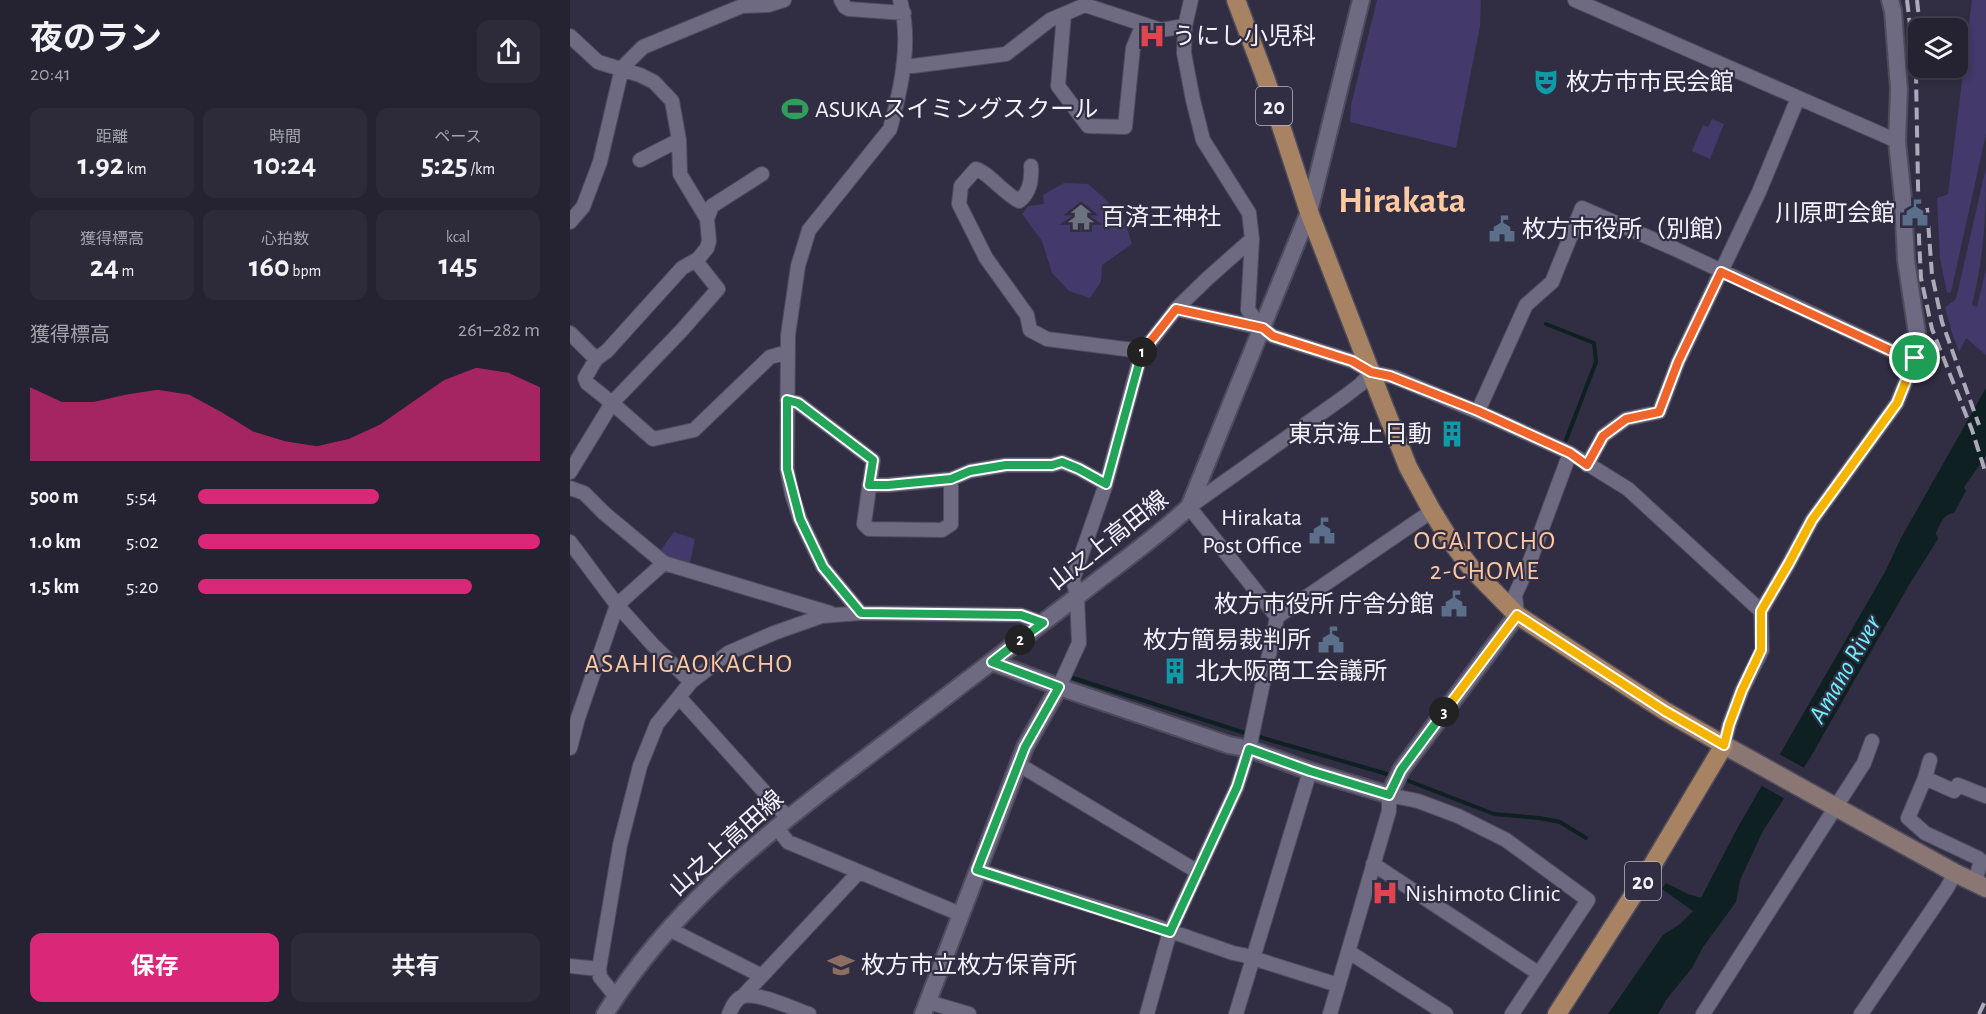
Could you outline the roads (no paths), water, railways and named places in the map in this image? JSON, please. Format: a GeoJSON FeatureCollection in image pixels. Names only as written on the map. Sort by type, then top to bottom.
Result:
{"type":"FeatureCollection","features":[{"type":"Feature","properties":{"kind":"main road","name":"20"},"geometry":{"type":"LineString","coordinates":[[1236,0],[1266,80],[1309,212],[1408,467],[1431,511],[1468,564],[1517,615],[1665,711],[1724,745],[1650,869],[1557,1014]]}},
{"type":"Feature","properties":{"kind":"main road"},"geometry":{"type":"LineString","coordinates":[[1724,745],[1955,873],[1981,885]]}},
{"type":"Feature","properties":{"kind":"street"},"geometry":{"type":"LineString","coordinates":[[570,222],[583,207],[600,162],[622,68],[644,47],[731,10],[742,6],[768,5],[784,0]]}},
{"type":"Feature","properties":{"kind":"street"},"geometry":{"type":"LineString","coordinates":[[841,0],[849,9],[902,7],[907,33],[903,66],[890,129],[809,230],[798,266],[788,352],[787,469],[800,519],[823,567],[861,613]]}},
{"type":"Feature","properties":{"kind":"street"},"geometry":{"type":"LineString","coordinates":[[1191,0],[1185,26],[1184,53],[1193,100],[1203,140],[1249,213],[1252,239],[1248,310],[1263,328],[1273,336],[1352,361],[1371,372],[1390,376],[1478,411],[1570,453],[1628,489],[1761,611]]}},
{"type":"Feature","properties":{"kind":"street","name":"山之上高田線"},"geometry":{"type":"LineString","coordinates":[[605,1014],[669,930],[716,879],[781,822],[1168,527],[1189,507],[1309,212],[1361,0]]}},
{"type":"Feature","properties":{"kind":"street"},"geometry":{"type":"LineString","coordinates":[[1575,0],[1897,141]]}},
{"type":"Feature","properties":{"kind":"street"},"geometry":{"type":"LineString","coordinates":[[1724,745],[1742,690],[1761,650],[1761,611],[1812,520],[1897,403],[1915,358],[1917,333],[1906,260],[1897,141],[1899,89],[1893,11],[1890,0]]}},
{"type":"Feature","properties":{"kind":"street"},"geometry":{"type":"LineString","coordinates":[[903,66],[1006,54],[1050,20],[1085,5],[1161,30],[1185,26]]}},
{"type":"Feature","properties":{"kind":"street"},"geometry":{"type":"LineString","coordinates":[[1064,14],[1058,86],[1088,126],[1125,127],[1132,48],[1143,24]]}},
{"type":"Feature","properties":{"kind":"street"},"geometry":{"type":"LineString","coordinates":[[570,36],[598,62],[622,68],[654,81],[672,101],[679,140],[680,174],[707,219],[709,241],[707,249],[698,259],[682,268],[607,351],[596,359],[585,378],[587,383],[653,439],[694,430],[770,357],[788,352]]}},
{"type":"Feature","properties":{"kind":"street"},"geometry":{"type":"LineString","coordinates":[[1587,465],[1603,436],[1626,419],[1659,412],[1678,362],[1759,192],[1798,98]]}},
{"type":"Feature","properties":{"kind":"street"},"geometry":{"type":"LineString","coordinates":[[640,160],[679,140]]}},
{"type":"Feature","properties":{"kind":"street"},"geometry":{"type":"LineString","coordinates":[[1030,166],[1028,191],[1019,201],[990,180],[981,170],[976,169],[961,186],[959,204],[986,258],[1027,315],[1030,330],[1037,335],[1047,339],[1133,350],[1141,354]]}},
{"type":"Feature","properties":{"kind":"street"},"geometry":{"type":"LineString","coordinates":[[707,219],[712,206],[762,174]]}},
{"type":"Feature","properties":{"kind":"street"},"geometry":{"type":"LineString","coordinates":[[1478,411],[1526,305],[1552,282],[1582,208],[1894,352],[1915,358]]}},
{"type":"Feature","properties":{"kind":"street"},"geometry":{"type":"LineString","coordinates":[[969,1014],[925,1008],[1025,747],[1059,687],[1079,643],[1077,596],[1073,579],[1106,484],[1141,354],[1176,309],[1252,239]]}},
{"type":"Feature","properties":{"kind":"street"},"geometry":{"type":"LineString","coordinates":[[570,472],[612,403],[718,289],[699,265],[698,259]]}},
{"type":"Feature","properties":{"kind":"street"},"geometry":{"type":"LineString","coordinates":[[1176,309],[1263,328]]}},
{"type":"Feature","properties":{"kind":"street"},"geometry":{"type":"LineString","coordinates":[[570,333],[596,359]]}},
{"type":"Feature","properties":{"kind":"street"},"geometry":{"type":"LineString","coordinates":[[1277,617],[1189,507],[1344,397],[1361,384],[1371,372]]}},
{"type":"Feature","properties":{"kind":"street"},"geometry":{"type":"LineString","coordinates":[[787,400],[798,403],[873,460],[864,524],[869,530],[942,530],[951,524],[951,479]]}},
{"type":"Feature","properties":{"kind":"street"},"geometry":{"type":"LineString","coordinates":[[1330,1014],[1389,811],[1395,783],[1517,615],[1515,595],[1570,453]]}},
{"type":"Feature","properties":{"kind":"street"},"geometry":{"type":"LineString","coordinates":[[869,485],[951,479],[970,471],[1006,465],[1052,465],[1062,462],[1106,484]]}},
{"type":"Feature","properties":{"kind":"street"},"geometry":{"type":"LineString","coordinates":[[570,488],[584,493],[604,513],[664,563],[837,615]]}},
{"type":"Feature","properties":{"kind":"street"},"geometry":{"type":"LineString","coordinates":[[1147,1014],[1170,932],[1237,787],[1250,741],[1277,617],[1431,511]]}},
{"type":"Feature","properties":{"kind":"street"},"geometry":{"type":"LineString","coordinates":[[570,542],[617,605],[652,645],[690,682]]}},
{"type":"Feature","properties":{"kind":"street"},"geometry":{"type":"LineString","coordinates":[[570,748],[617,605],[664,563]]}},
{"type":"Feature","properties":{"kind":"street"},"geometry":{"type":"LineString","coordinates":[[616,997],[600,978],[599,969],[620,845],[640,766],[657,724],[690,682],[728,653],[822,616],[861,613],[1021,615],[1043,623]]}},
{"type":"Feature","properties":{"kind":"street"},"geometry":{"type":"LineString","coordinates":[[992,662],[1229,745],[1250,741],[1310,771],[1395,783],[1418,801],[1458,816],[1506,840],[1588,900],[1512,1014]]}},
{"type":"Feature","properties":{"kind":"street"},"geometry":{"type":"LineString","coordinates":[[679,697],[781,822],[788,842],[960,914]]}},
{"type":"Feature","properties":{"kind":"street"},"geometry":{"type":"LineString","coordinates":[[1703,1014],[1833,804],[1863,763],[1872,741]]}},
{"type":"Feature","properties":{"kind":"street"},"geometry":{"type":"LineString","coordinates":[[1930,760],[1908,818],[1925,833],[1978,858],[1981,861],[1981,885]]}},
{"type":"Feature","properties":{"kind":"street"},"geometry":{"type":"LineString","coordinates":[[1018,764],[1198,872]]}},
{"type":"Feature","properties":{"kind":"street"},"geometry":{"type":"LineString","coordinates":[[1236,1014],[1310,771]]}},
{"type":"Feature","properties":{"kind":"street"},"geometry":{"type":"LineString","coordinates":[[1925,778],[1954,790],[1958,785],[1986,796]]}},
{"type":"Feature","properties":{"kind":"street"},"geometry":{"type":"LineString","coordinates":[[1373,864],[1538,973]]}},
{"type":"Feature","properties":{"kind":"street"},"geometry":{"type":"LineString","coordinates":[[977,870],[1338,985]]}},
{"type":"Feature","properties":{"kind":"street"},"geometry":{"type":"LineString","coordinates":[[729,1014],[735,1002],[859,872]]}},
{"type":"Feature","properties":{"kind":"street"},"geometry":{"type":"LineString","coordinates":[[1861,1014],[1955,873]]}},
{"type":"Feature","properties":{"kind":"street"},"geometry":{"type":"LineString","coordinates":[[669,930],[762,976]]}},
{"type":"Feature","properties":{"kind":"street"},"geometry":{"type":"LineString","coordinates":[[1349,952],[1446,1014]]}},
{"type":"Feature","properties":{"kind":"street"},"geometry":{"type":"LineString","coordinates":[[570,966],[599,969]]}},
{"type":"Feature","properties":{"kind":"street"},"geometry":{"type":"LineString","coordinates":[[743,996],[755,996],[808,1014]]}},
{"type":"Feature","properties":{"kind":"water","name":"Amano River"},"geometry":{"type":"Polygon","coordinates":[[[1986,388],[1986,456],[1964,487],[1966,491],[1954,513],[1947,515],[1941,523],[1936,533],[1938,539],[1909,585],[1810,758],[1763,831],[1740,880],[1736,902],[1658,1014],[1608,1014],[1663,935],[1680,924],[1693,911],[1662,889],[1666,883],[1701,898],[1738,827],[1885,572],[1901,538],[1986,388]]]}},
{"type":"Feature","properties":{"kind":"waterway"},"geometry":{"type":"LineString","coordinates":[[1546,324],[1594,343],[1596,362],[1566,440]]}},
{"type":"Feature","properties":{"kind":"waterway"},"geometry":{"type":"LineString","coordinates":[[1070,677],[1242,732],[1394,776]]}},
{"type":"Feature","properties":{"kind":"waterway"},"geometry":{"type":"LineString","coordinates":[[1401,778],[1494,814],[1560,822],[1586,838]]}},
{"type":"Feature","properties":{"kind":"railway"},"geometry":{"type":"LineString","coordinates":[[1907,0],[1916,76],[1921,278],[1932,329],[1972,430],[1986,474]]}},
{"type":"Feature","properties":{"kind":"railway"},"geometry":{"type":"LineString","coordinates":[[1917,0],[1919,18]]}},
{"type":"Feature","properties":{"kind":"railway"},"geometry":{"type":"LineString","coordinates":[[1927,208],[1932,275],[1942,322],[1979,425]]}},
{"type":"Feature","properties":{"kind":"railway"},"geometry":{"type":"LineString","coordinates":[[1979,1014],[1986,999]]}},
{"type":"Feature","properties":{"kind":"place","name":"うにし小児科"},"geometry":{"type":"Point","coordinates":[1152,36]}},
{"type":"Feature","properties":{"kind":"place","name":"枚方市市民会館"},"geometry":{"type":"Point","coordinates":[1546,82]}},
{"type":"Feature","properties":{"kind":"place","name":"ASUKAスイミングスクール"},"geometry":{"type":"Point","coordinates":[795,109]}},
{"type":"Feature","properties":{"kind":"place","name":"川原町会館"},"geometry":{"type":"Point","coordinates":[1915,213]}},
{"type":"Feature","properties":{"kind":"place","name":"百済王神社"},"geometry":{"type":"Point","coordinates":[1081,217]}},
{"type":"Feature","properties":{"kind":"place","name":"枚方市役所（別館）"},"geometry":{"type":"Point","coordinates":[1502,229]}},
{"type":"Feature","properties":{"kind":"place","name":"東京海上日動"},"geometry":{"type":"Point","coordinates":[1452,434]}},
{"type":"Feature","properties":{"kind":"place","name":"Hirakata Post Office"},"geometry":{"type":"Point","coordinates":[1322,531]}},
{"type":"Feature","properties":{"kind":"place","name":"枚方市役所 庁舎分館"},"geometry":{"type":"Point","coordinates":[1454,604]}},
{"type":"Feature","properties":{"kind":"place","name":"枚方簡易裁判所"},"geometry":{"type":"Point","coordinates":[1331,640]}},
{"type":"Feature","properties":{"kind":"place","name":"北大阪商工会議所"},"geometry":{"type":"Point","coordinates":[1175,671]}},
{"type":"Feature","properties":{"kind":"place","name":"Nishimoto Clinic"},"geometry":{"type":"Point","coordinates":[1385,893]}},
{"type":"Feature","properties":{"kind":"place","name":"枚方市立枚方保育所"},"geometry":{"type":"Point","coordinates":[841,965]}},
{"type":"Feature","properties":{"kind":"district","name":"Hirakata"},"geometry":{"type":"Point","coordinates":[1402,199]}},
{"type":"Feature","properties":{"kind":"district","name":"OGAITOCHO 2-CHOME"},"geometry":{"type":"Point","coordinates":[1485,555]}},
{"type":"Feature","properties":{"kind":"district","name":"ASAHIGAOKACHO"},"geometry":{"type":"Point","coordinates":[689,663]}}]}
